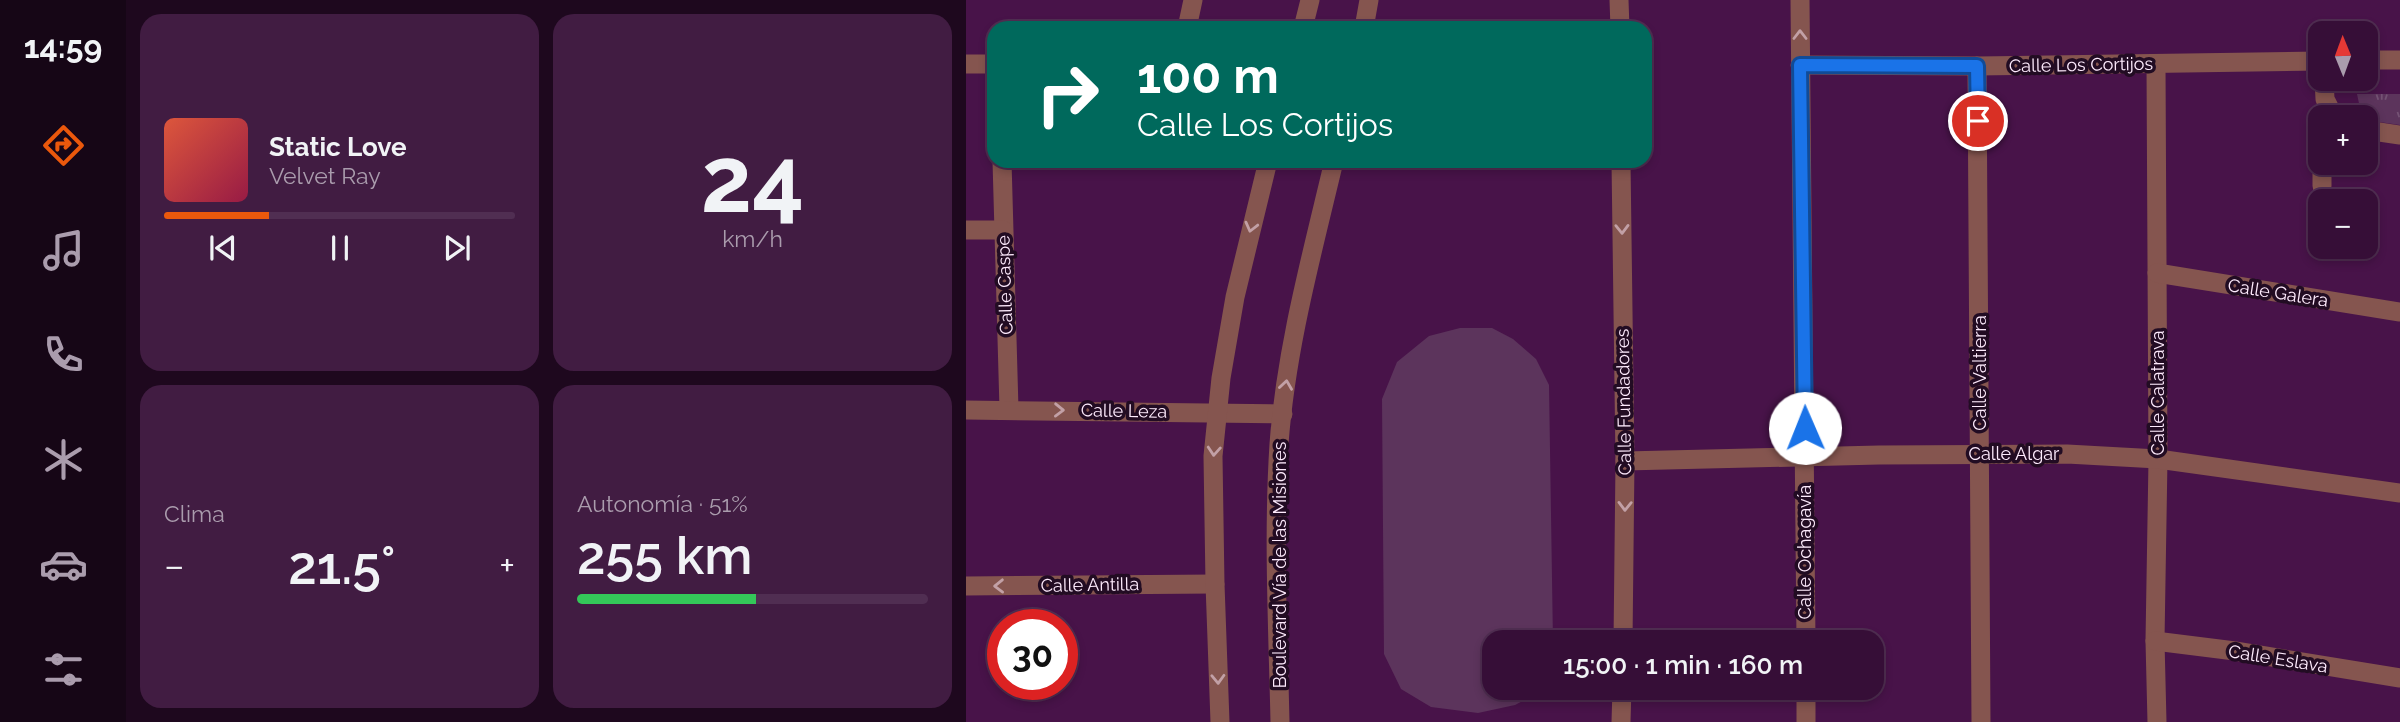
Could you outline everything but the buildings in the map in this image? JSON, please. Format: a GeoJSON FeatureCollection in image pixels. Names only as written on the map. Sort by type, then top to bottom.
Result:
{"type":"FeatureCollection","features":[{"type":"Feature","properties":{"kind":"street"},"geometry":{"type":"LineString","coordinates":[[1188,21],[1193,0]]}},
{"type":"Feature","properties":{"kind":"street"},"geometry":{"type":"LineString","coordinates":[[1305,21],[1310,0]]}},
{"type":"Feature","properties":{"kind":"street"},"geometry":{"type":"LineString","coordinates":[[1365,21],[1369,0]]}},
{"type":"Feature","properties":{"kind":"street"},"geometry":{"type":"LineString","coordinates":[[1619,0],[1620,21]]}},
{"type":"Feature","properties":{"kind":"street","name":"Calle Ochagavía"},"geometry":{"type":"LineString","coordinates":[[1800,0],[1806,630]]}},
{"type":"Feature","properties":{"kind":"street"},"geometry":{"type":"LineString","coordinates":[[2378,60],[2400,60]]}},
{"type":"Feature","properties":{"kind":"street","name":"Calle Los Cortijos"},"geometry":{"type":"LineString","coordinates":[[1800,65],[1977,66],[2308,61]]}},
{"type":"Feature","properties":{"kind":"street"},"geometry":{"type":"LineString","coordinates":[[966,64],[987,64]]}},
{"type":"Feature","properties":{"kind":"street","name":"Calle Calatrava"},"geometry":{"type":"LineString","coordinates":[[2156,64],[2157,722]]}},
{"type":"Feature","properties":{"kind":"street","name":"Calle Valtierra"},"geometry":{"type":"LineString","coordinates":[[1977,66],[1981,722]]}},
{"type":"Feature","properties":{"kind":"street"},"geometry":{"type":"LineString","coordinates":[[2378,132],[2400,135]]}},
{"type":"Feature","properties":{"kind":"street","name":"Calle Caspe"},"geometry":{"type":"LineString","coordinates":[[1002,168],[1009,409]]}},
{"type":"Feature","properties":{"kind":"street"},"geometry":{"type":"LineString","coordinates":[[1220,722],[1214,584],[1213,456],[1236,297],[1266,168]]}},
{"type":"Feature","properties":{"kind":"street","name":"Boulevard Vía de las Misiones"},"geometry":{"type":"LineString","coordinates":[[1280,722],[1276,543],[1279,444],[1292,343],[1332,168]]}},
{"type":"Feature","properties":{"kind":"street","name":"Calle Fundadores"},"geometry":{"type":"LineString","coordinates":[[1621,168],[1625,461],[1623,630]]}},
{"type":"Feature","properties":{"kind":"street"},"geometry":{"type":"LineString","coordinates":[[2322,175],[2322,186]]}},
{"type":"Feature","properties":{"kind":"street"},"geometry":{"type":"LineString","coordinates":[[966,230],[1003,230]]}},
{"type":"Feature","properties":{"kind":"street","name":"Calle Galera"},"geometry":{"type":"LineString","coordinates":[[2157,273],[2400,312]]}},
{"type":"Feature","properties":{"kind":"street","name":"Calle Leza"},"geometry":{"type":"LineString","coordinates":[[966,410],[1283,414]]}},
{"type":"Feature","properties":{"kind":"street","name":"Calle Algar"},"geometry":{"type":"LineString","coordinates":[[1625,461],[1805,456],[2067,454],[2158,458],[2400,493]]}},
{"type":"Feature","properties":{"kind":"street","name":"Calle Antilla"},"geometry":{"type":"LineString","coordinates":[[966,586],[1214,584]]}},
{"type":"Feature","properties":{"kind":"street","name":"Calle Eslava"},"geometry":{"type":"LineString","coordinates":[[2155,641],[2400,678]]}},
{"type":"Feature","properties":{"kind":"street"},"geometry":{"type":"LineString","coordinates":[[1622,700],[1622,722]]}},
{"type":"Feature","properties":{"kind":"street"},"geometry":{"type":"LineString","coordinates":[[1806,700],[1806,722]]}},
{"type":"Feature","properties":{"kind":"green space"},"geometry":{"type":"Polygon","coordinates":[[[2357,94],[2400,94],[2400,125],[2378,122],[2378,105],[2359,105],[2357,94]]]}},
{"type":"Feature","properties":{"kind":"green space"},"geometry":{"type":"Polygon","coordinates":[[[1460,328],[1492,328],[1513,339],[1536,359],[1549,385],[1553,630],[1482,630],[1482,700],[1525,700],[1515,705],[1478,713],[1431,707],[1401,689],[1384,654],[1382,399],[1397,362],[1429,336],[1460,328]]]}},
{"type":"Feature","properties":{"kind":"route"},"geometry":{"type":"LineString","coordinates":[[1805,428],[1800,65],[1977,66],[1978,121]]}}]}
